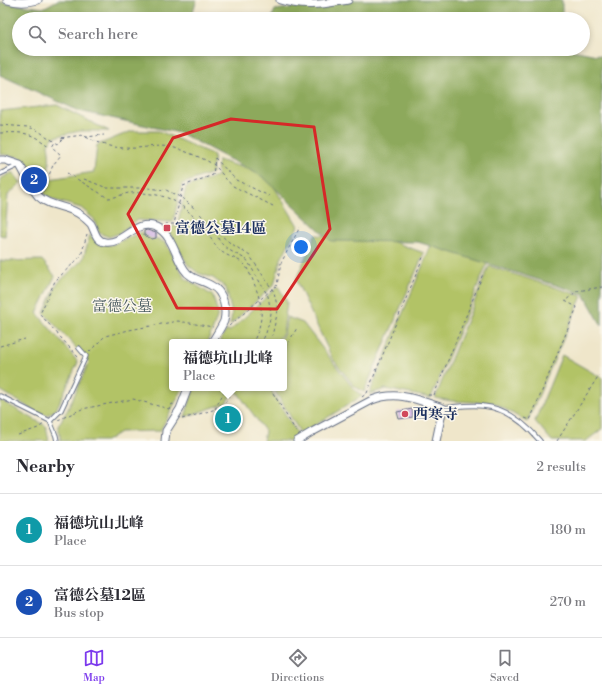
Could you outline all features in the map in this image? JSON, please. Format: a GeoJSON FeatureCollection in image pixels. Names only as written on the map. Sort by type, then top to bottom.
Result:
{"type":"FeatureCollection","features":[{"type":"Feature","properties":{"kind":"street"},"geometry":{"type":"LineString","coordinates":[[7,0],[14,2],[30,2],[38,0]]}},
{"type":"Feature","properties":{"kind":"street"},"geometry":{"type":"LineString","coordinates":[[280,0],[288,3],[312,6],[348,0]]}},
{"type":"Feature","properties":{"kind":"street"},"geometry":{"type":"LineString","coordinates":[[0,160],[5,160],[20,165],[38,196],[48,203],[81,215],[91,225],[95,235],[100,240],[110,242],[140,226],[150,225],[160,230],[168,239],[186,272],[194,278],[214,286],[220,293],[225,316],[214,339]]}},
{"type":"Feature","properties":{"kind":"street"},"geometry":{"type":"LineString","coordinates":[[165,441],[166,431],[180,409],[187,391]]}},
{"type":"Feature","properties":{"kind":"street"},"geometry":{"type":"LineString","coordinates":[[297,441],[363,405],[382,396],[391,395],[407,397],[443,408],[436,441]]}},
{"type":"Feature","properties":{"kind":"lane"},"geometry":{"type":"LineString","coordinates":[[0,174],[20,165]]}},
{"type":"Feature","properties":{"kind":"lane"},"geometry":{"type":"LineString","coordinates":[[50,421],[61,410],[86,356],[79,348]]}},
{"type":"Feature","properties":{"kind":"lane"},"geometry":{"type":"LineString","coordinates":[[0,396],[50,421],[57,441]]}},
{"type":"Feature","properties":{"kind":"lane"},"geometry":{"type":"LineString","coordinates":[[443,408],[482,405],[502,410],[528,428],[540,441]]}},
{"type":"Feature","properties":{"kind":"path"},"geometry":{"type":"LineString","coordinates":[[0,125],[28,127],[38,130],[58,144],[62,140],[60,138],[83,135],[104,146],[115,148],[151,146],[171,148],[193,155],[214,165],[228,183],[275,207]]}},
{"type":"Feature","properties":{"kind":"path"},"geometry":{"type":"LineString","coordinates":[[0,133],[19,132],[29,134],[38,138],[50,147]]}},
{"type":"Feature","properties":{"kind":"path"},"geometry":{"type":"LineString","coordinates":[[86,137],[104,135]]}},
{"type":"Feature","properties":{"kind":"path"},"geometry":{"type":"LineString","coordinates":[[32,185],[37,185],[43,191],[53,165],[61,155],[52,146],[56,142]]}},
{"type":"Feature","properties":{"kind":"path"},"geometry":{"type":"LineString","coordinates":[[166,224],[174,224],[183,186],[213,175],[215,158],[236,180],[270,196]]}},
{"type":"Feature","properties":{"kind":"path"},"geometry":{"type":"LineString","coordinates":[[67,173],[108,198],[129,193],[150,194],[164,197],[193,215],[223,253],[244,264],[248,271],[260,299],[261,320],[254,339]]}},
{"type":"Feature","properties":{"kind":"path"},"geometry":{"type":"LineString","coordinates":[[84,179],[106,188],[123,187],[166,190],[180,197],[194,208],[229,242],[250,256],[272,289],[278,310],[272,336]]}},
{"type":"Feature","properties":{"kind":"path"},"geometry":{"type":"LineString","coordinates":[[83,362],[40,314],[55,281],[81,256],[85,238],[91,225]]}},
{"type":"Feature","properties":{"kind":"path"},"geometry":{"type":"LineString","coordinates":[[212,227],[219,240],[228,250],[247,260],[268,296],[271,313],[263,339]]}},
{"type":"Feature","properties":{"kind":"path"},"geometry":{"type":"LineString","coordinates":[[86,356],[105,336],[130,330],[178,321],[227,328],[277,285],[281,263],[300,227]]}},
{"type":"Feature","properties":{"kind":"path"},"geometry":{"type":"LineString","coordinates":[[363,405],[359,399],[367,393],[424,255]]}},
{"type":"Feature","properties":{"kind":"path"},"geometry":{"type":"LineString","coordinates":[[428,395],[434,395],[483,274]]}},
{"type":"Feature","properties":{"kind":"path"},"geometry":{"type":"LineString","coordinates":[[519,421],[521,416],[530,420],[577,307],[565,302],[577,291],[602,287]]}},
{"type":"Feature","properties":{"kind":"path"},"geometry":{"type":"LineString","coordinates":[[287,344],[297,328]]}},
{"type":"Feature","properties":{"kind":"path"},"geometry":{"type":"LineString","coordinates":[[0,346],[25,339]]}},
{"type":"Feature","properties":{"kind":"path"},"geometry":{"type":"LineString","coordinates":[[557,441],[600,375]]}},
{"type":"Feature","properties":{"kind":"path"},"geometry":{"type":"LineString","coordinates":[[214,410],[224,391]]}},
{"type":"Feature","properties":{"kind":"path"},"geometry":{"type":"LineString","coordinates":[[272,391],[298,433]]}},
{"type":"Feature","properties":{"kind":"path"},"geometry":{"type":"LineString","coordinates":[[174,418],[181,420],[223,407],[231,392]]}},
{"type":"Feature","properties":{"kind":"path"},"geometry":{"type":"LineString","coordinates":[[18,434],[38,428],[50,421],[61,420],[82,409],[133,399],[169,409],[172,404],[180,409]]}},
{"type":"Feature","properties":{"kind":"highlighted area"},"geometry":{"type":"Polygon","coordinates":[[[231,119],[314,127],[330,229],[277,309],[177,308],[128,214],[173,138],[231,119]]]}},
{"type":"Feature","properties":{"kind":"green space"},"geometry":{"type":"Polygon","coordinates":[[[58,0],[197,0],[193,12],[12,12],[12,56],[590,56],[590,54],[602,56],[602,326],[584,294],[418,242],[331,241],[263,177],[180,133],[79,111],[0,75],[0,2],[43,8],[58,0]]]}},
{"type":"Feature","properties":{"kind":"green space"},"geometry":{"type":"Polygon","coordinates":[[[351,0],[562,0],[562,12],[274,12],[275,10],[351,0]]]}},
{"type":"Feature","properties":{"kind":"green space"},"geometry":{"type":"Polygon","coordinates":[[[57,105],[109,131],[79,131],[54,137],[48,144],[49,166],[43,188],[33,170],[20,157],[0,154],[0,111],[57,105]]]}},
{"type":"Feature","properties":{"kind":"green space"},"geometry":{"type":"Polygon","coordinates":[[[132,131],[159,131],[214,155],[212,173],[182,184],[173,222],[137,220],[120,233],[109,237],[99,233],[94,219],[81,208],[54,200],[44,194],[50,179],[94,172],[97,145],[132,131]]]}},
{"type":"Feature","properties":{"kind":"green space"},"geometry":{"type":"Polygon","coordinates":[[[218,160],[267,175],[298,226],[281,259],[274,285],[230,325],[232,314],[226,288],[213,278],[198,273],[188,265],[166,227],[177,226],[186,187],[217,176],[218,160]]]}},
{"type":"Feature","properties":{"kind":"green space"},"geometry":{"type":"Polygon","coordinates":[[[13,172],[21,183],[8,195],[5,236],[0,235],[0,179],[13,172]]]}},
{"type":"Feature","properties":{"kind":"green space","name":"富德公墓"},"geometry":{"type":"Polygon","coordinates":[[[142,232],[166,243],[185,278],[213,296],[218,314],[208,339],[169,339],[169,391],[181,391],[160,431],[120,432],[106,441],[61,441],[58,426],[68,409],[89,362],[44,313],[57,284],[83,259],[90,235],[99,244],[111,245],[142,232]]]}},
{"type":"Feature","properties":{"kind":"green space"},"geometry":{"type":"Polygon","coordinates":[[[315,235],[386,239],[424,253],[364,392],[354,386],[332,358],[296,280],[315,235]]]}},
{"type":"Feature","properties":{"kind":"green space"},"geometry":{"type":"Polygon","coordinates":[[[432,243],[488,262],[431,398],[386,389],[369,394],[432,243]]]}},
{"type":"Feature","properties":{"kind":"green space","name":"富德公墓"},"geometry":{"type":"Polygon","coordinates":[[[42,260],[55,276],[37,313],[78,362],[56,410],[47,415],[38,413],[0,390],[0,261],[42,260]]]}},
{"type":"Feature","properties":{"kind":"green space"},"geometry":{"type":"Polygon","coordinates":[[[489,266],[582,296],[527,422],[495,403],[452,401],[435,398],[489,266]]]}},
{"type":"Feature","properties":{"kind":"green space"},"geometry":{"type":"Polygon","coordinates":[[[278,286],[287,302],[283,333],[278,339],[221,339],[226,331],[230,331],[278,286]]]}},
{"type":"Feature","properties":{"kind":"green space"},"geometry":{"type":"Polygon","coordinates":[[[287,317],[303,323],[354,389],[362,396],[301,434],[275,391],[287,391],[287,339],[280,339],[284,334],[287,317]]]}},
{"type":"Feature","properties":{"kind":"green space"},"geometry":{"type":"Polygon","coordinates":[[[562,355],[602,378],[602,429],[586,441],[552,441],[535,421],[562,355]]]}},
{"type":"Feature","properties":{"kind":"green space"},"geometry":{"type":"Polygon","coordinates":[[[193,391],[233,391],[226,403],[185,417],[193,391]]]}},
{"type":"Feature","properties":{"kind":"green space"},"geometry":{"type":"Polygon","coordinates":[[[237,391],[272,391],[298,435],[289,441],[263,441],[265,431],[237,391]]]}},
{"type":"Feature","properties":{"kind":"green space"},"geometry":{"type":"Polygon","coordinates":[[[0,400],[46,426],[49,441],[0,441],[0,400]]]}},
{"type":"Feature","properties":{"kind":"building"},"geometry":{"type":"Polygon","coordinates":[[[147,230],[156,233],[156,238],[152,239],[144,235],[144,231],[147,230]]]}},
{"type":"Feature","properties":{"kind":"building","name":"西寒寺"},"geometry":{"type":"Polygon","coordinates":[[[412,409],[413,417],[399,419],[397,412],[412,409]]]}},
{"type":"Feature","properties":{"kind":"place","name":"富德公墓12區"},"geometry":{"type":"Point","coordinates":[34,180]}},
{"type":"Feature","properties":{"kind":"place","name":"富德公墓14區"},"geometry":{"type":"Point","coordinates":[167,228]}},
{"type":"Feature","properties":{"kind":"place","name":"西寒寺"},"geometry":{"type":"Point","coordinates":[405,414]}},
{"type":"Feature","properties":{"kind":"place","name":"福德坑山北峰"},"geometry":{"type":"Point","coordinates":[228,419]}}]}
